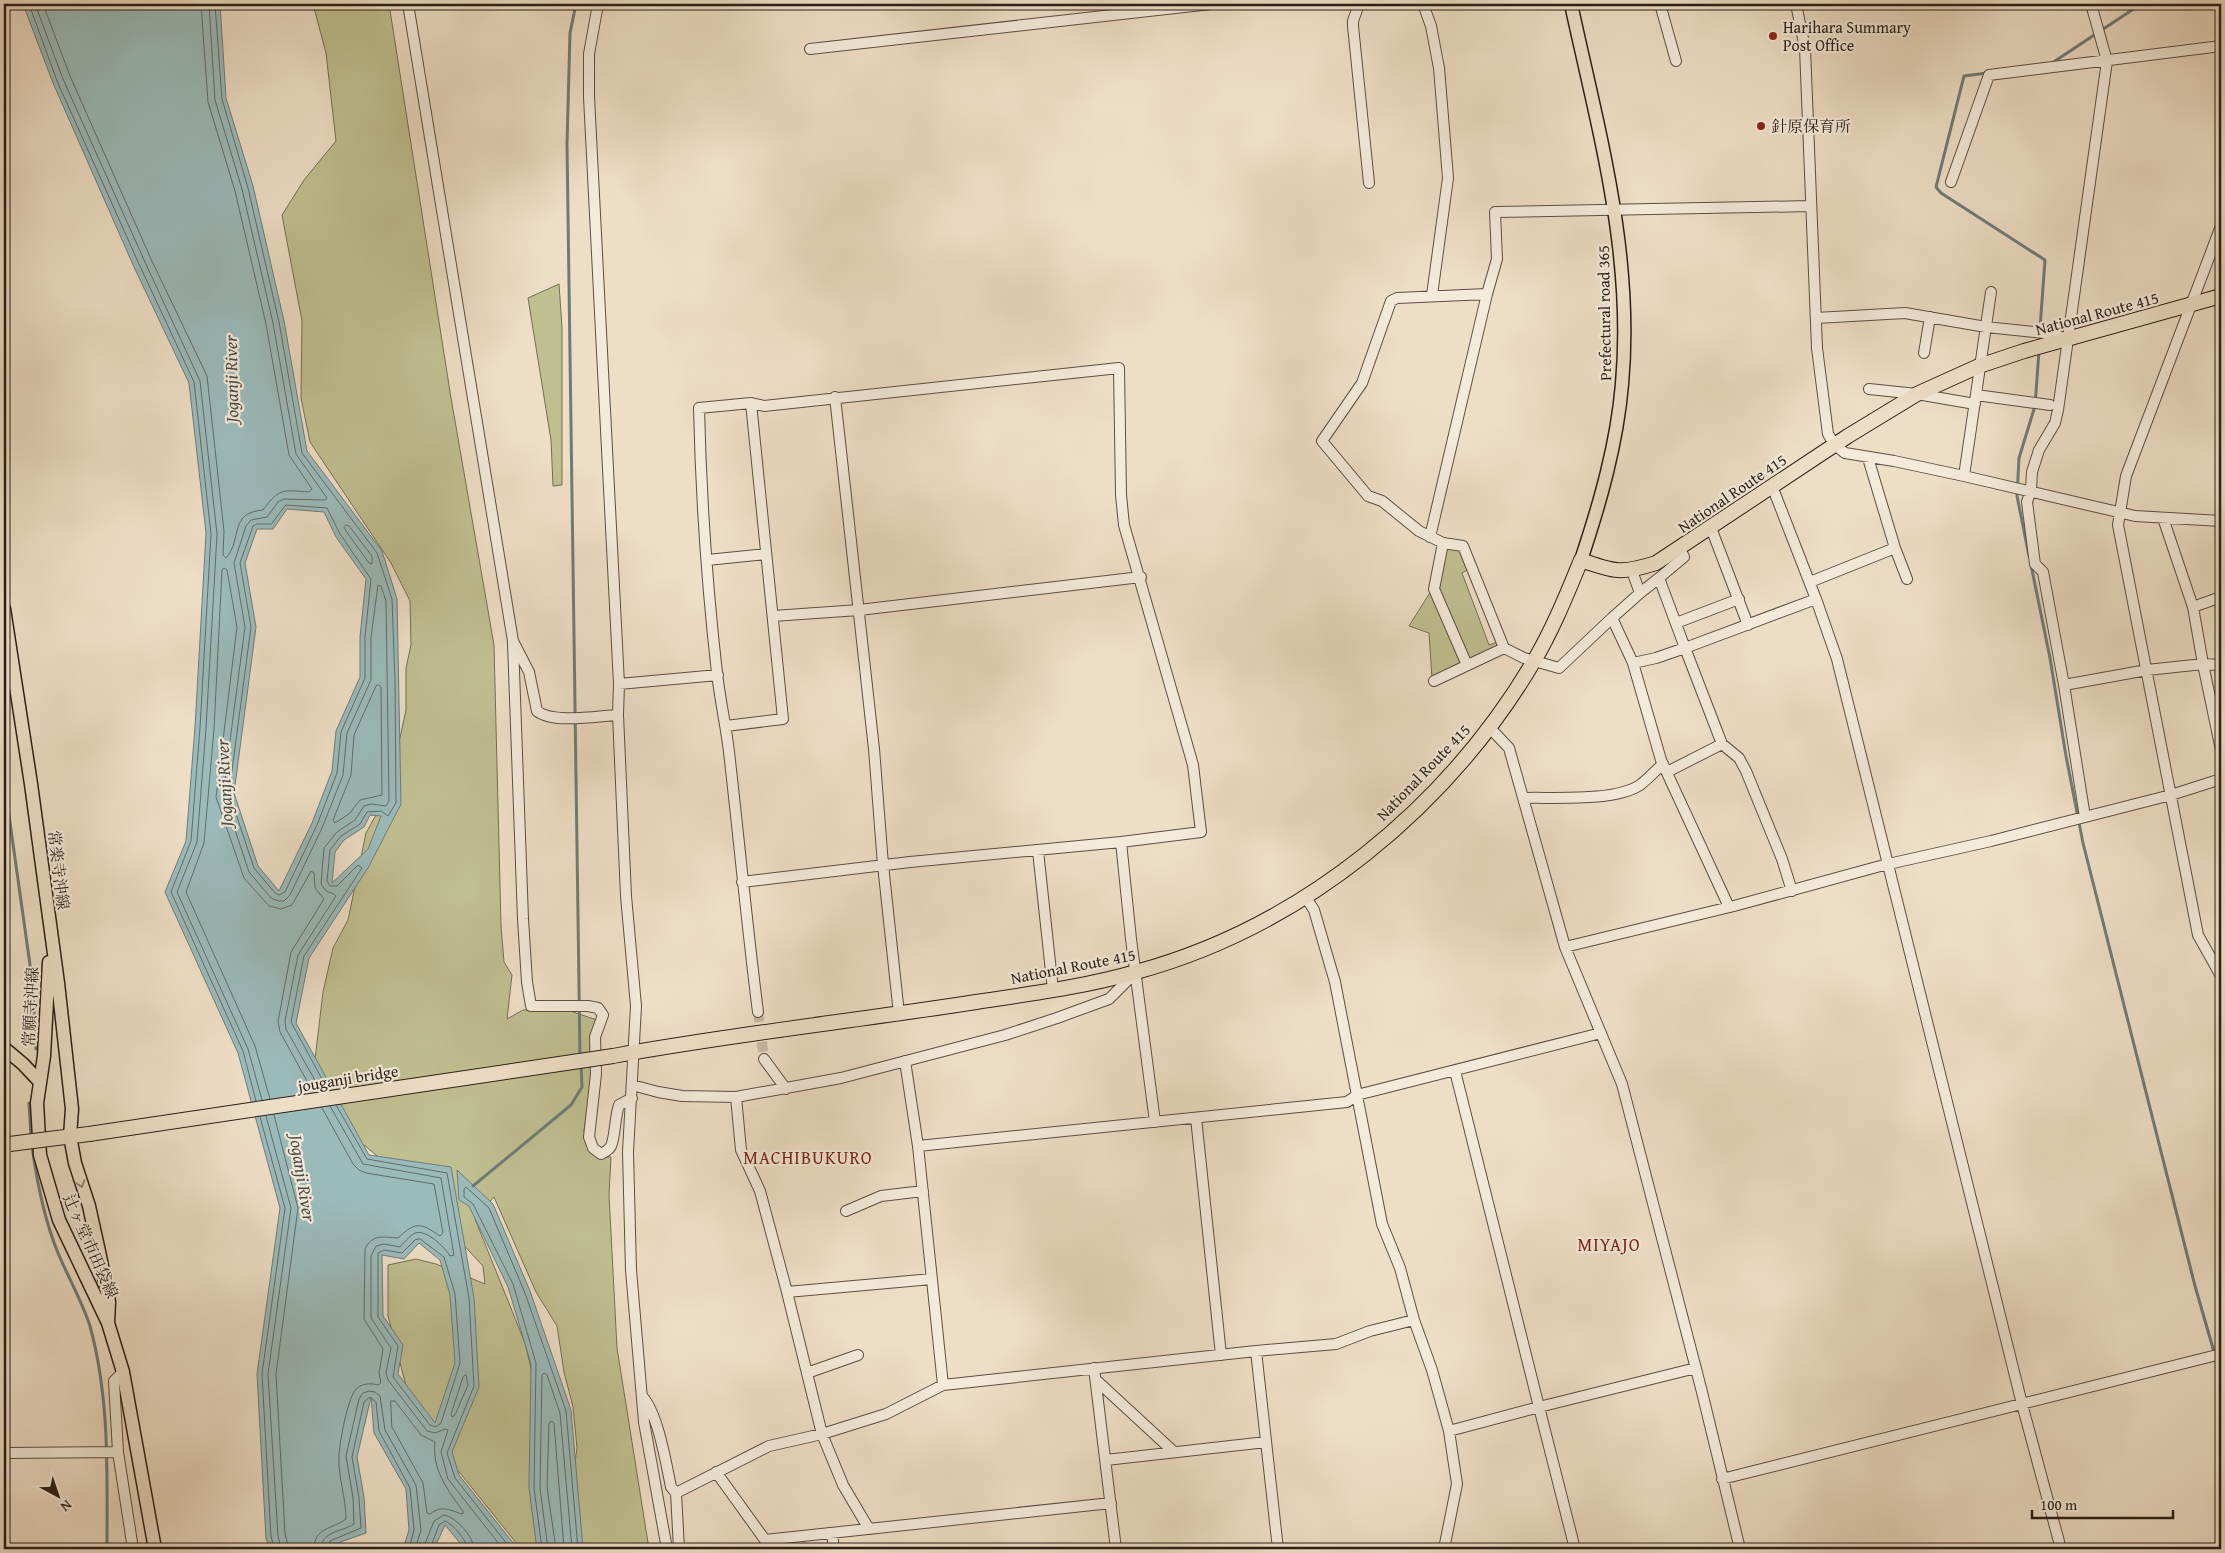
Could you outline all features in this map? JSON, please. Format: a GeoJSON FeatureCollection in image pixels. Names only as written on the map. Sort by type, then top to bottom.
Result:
{"type":"FeatureCollection","features":[{"type":"Feature","properties":{"kind":"highway","name":"National Route 415"},"geometry":{"type":"LineString","coordinates":[[613,1056],[1053,990],[1135,972],[1183,957],[1238,933],[1305,896],[1364,856],[1418,808],[1460,764],[1490,728],[1535,660],[1558,616],[1581,560],[1610,570],[1632,571],[1656,563],[1680,549],[1835,445],[1918,394],[1979,366],[2221,296]]}},
{"type":"Feature","properties":{"kind":"highway","name":"jouganji bridge"},"geometry":{"type":"LineString","coordinates":[[70,1136],[613,1056]]}},
{"type":"Feature","properties":{"kind":"highway"},"geometry":{"type":"LineString","coordinates":[[7,1144],[70,1136]]}},
{"type":"Feature","properties":{"kind":"main road","name":"Prefectural road 365"},"geometry":{"type":"LineString","coordinates":[[1571,4],[1615,208],[1623,268],[1624,334],[1622,384],[1615,438],[1597,510],[1581,560]]}},
{"type":"Feature","properties":{"kind":"main road","name":"常楽寺沖線"},"geometry":{"type":"LineString","coordinates":[[4,609],[31,784],[67,1058],[72,1109],[70,1136]]}},
{"type":"Feature","properties":{"kind":"main road","name":"常願寺沖線"},"geometry":{"type":"LineString","coordinates":[[40,1082],[44,1056],[50,932]]}},
{"type":"Feature","properties":{"kind":"main road"},"geometry":{"type":"LineString","coordinates":[[4,1048],[40,1082]]}},
{"type":"Feature","properties":{"kind":"main road","name":"辻ヶ堂市田袋線"},"geometry":{"type":"LineString","coordinates":[[40,1082],[37,1130],[40,1155],[47,1185],[59,1220],[108,1323],[123,1372],[155,1549]]}},
{"type":"Feature","properties":{"kind":"main road","name":"辻ヶ堂市田袋線"},"geometry":{"type":"LineString","coordinates":[[70,1136],[100,1256],[109,1302],[108,1323]]}},
{"type":"Feature","properties":{"kind":"street"},"geometry":{"type":"LineString","coordinates":[[408,4],[513,641],[523,919],[527,982],[531,1006],[588,1006],[598,1008],[603,1015],[595,1037],[596,1074],[589,1136],[593,1148],[601,1154],[606,1152],[611,1146],[614,1119],[619,1105],[632,1098]]}},
{"type":"Feature","properties":{"kind":"street"},"geometry":{"type":"LineString","coordinates":[[598,4],[589,54],[589,97],[619,684],[618,715],[626,896],[636,1006],[635,1052],[628,1152],[631,1270],[644,1422],[667,1549]]}},
{"type":"Feature","properties":{"kind":"street"},"geometry":{"type":"LineString","coordinates":[[810,49],[1210,4]]}},
{"type":"Feature","properties":{"kind":"street"},"geometry":{"type":"LineString","coordinates":[[1359,4],[1353,26],[1369,183]]}},
{"type":"Feature","properties":{"kind":"street"},"geometry":{"type":"LineString","coordinates":[[1423,4],[1439,68],[1448,178],[1432,295]]}},
{"type":"Feature","properties":{"kind":"street"},"geometry":{"type":"LineString","coordinates":[[1660,4],[1676,61]]}},
{"type":"Feature","properties":{"kind":"street"},"geometry":{"type":"LineString","coordinates":[[1796,4],[1805,48],[1816,318],[1825,419],[1828,434],[1835,445],[1845,454],[2031,490],[2136,516],[2221,520]]}},
{"type":"Feature","properties":{"kind":"street"},"geometry":{"type":"LineString","coordinates":[[2085,817],[2064,685],[2043,572],[2035,564],[2027,502],[2031,490],[2032,472],[2039,450],[2055,423],[2107,61],[2091,4]]}},
{"type":"Feature","properties":{"kind":"street"},"geometry":{"type":"LineString","coordinates":[[1951,182],[1989,75],[2221,46]]}},
{"type":"Feature","properties":{"kind":"street"},"geometry":{"type":"LineString","coordinates":[[1430,537],[1487,294],[1497,259],[1495,212],[1615,208],[1811,206]]}},
{"type":"Feature","properties":{"kind":"street"},"geometry":{"type":"LineString","coordinates":[[2221,226],[2126,476],[2118,525],[2198,935],[2221,976]]}},
{"type":"Feature","properties":{"kind":"street"},"geometry":{"type":"LineString","coordinates":[[1964,476],[1976,400],[1979,366],[1992,292]]}},
{"type":"Feature","properties":{"kind":"street"},"geometry":{"type":"LineString","coordinates":[[1487,294],[1432,295],[1397,298],[1391,301],[1362,383],[1322,441],[1368,496],[1382,501],[1418,531],[1443,543],[1463,546],[1504,648],[1524,658],[1559,668],[1640,593],[1684,557],[1680,549]]}},
{"type":"Feature","properties":{"kind":"street"},"geometry":{"type":"LineString","coordinates":[[1816,318],[1905,312],[1986,327],[2053,334],[2068,339]]}},
{"type":"Feature","properties":{"kind":"street"},"geometry":{"type":"LineString","coordinates":[[1924,353],[1930,317]]}},
{"type":"Feature","properties":{"kind":"street"},"geometry":{"type":"LineString","coordinates":[[742,882],[883,865],[1038,851],[1201,832],[1193,765],[1124,525],[1119,368],[764,406],[751,403],[699,408],[707,560],[718,675],[726,726],[742,882],[758,1012]]}},
{"type":"Feature","properties":{"kind":"street"},"geometry":{"type":"LineString","coordinates":[[1869,389],[1976,400],[2050,405]]}},
{"type":"Feature","properties":{"kind":"street"},"geometry":{"type":"LineString","coordinates":[[835,397],[874,749],[883,865],[899,1014]]}},
{"type":"Feature","properties":{"kind":"street"},"geometry":{"type":"LineString","coordinates":[[726,726],[783,719],[751,403]]}},
{"type":"Feature","properties":{"kind":"street"},"geometry":{"type":"LineString","coordinates":[[1868,458],[1895,548],[1907,579]]}},
{"type":"Feature","properties":{"kind":"street"},"geometry":{"type":"LineString","coordinates":[[1772,486],[1810,582],[1837,659],[2022,1404],[2061,1549]]}},
{"type":"Feature","properties":{"kind":"street"},"geometry":{"type":"LineString","coordinates":[[2163,518],[2193,607],[2221,750]]}},
{"type":"Feature","properties":{"kind":"street"},"geometry":{"type":"LineString","coordinates":[[1711,528],[1748,625]]}},
{"type":"Feature","properties":{"kind":"street"},"geometry":{"type":"LineString","coordinates":[[1443,543],[1434,589],[1467,665]]}},
{"type":"Feature","properties":{"kind":"street"},"geometry":{"type":"LineString","coordinates":[[1810,582],[1895,548]]}},
{"type":"Feature","properties":{"kind":"street"},"geometry":{"type":"LineString","coordinates":[[707,560],[766,554]]}},
{"type":"Feature","properties":{"kind":"street"},"geometry":{"type":"LineString","coordinates":[[1632,571],[1640,593]]}},
{"type":"Feature","properties":{"kind":"street"},"geometry":{"type":"LineString","coordinates":[[773,616],[858,610],[1140,577]]}},
{"type":"Feature","properties":{"kind":"street"},"geometry":{"type":"LineString","coordinates":[[1659,578],[1722,744],[1739,758],[1746,771],[1782,859],[1792,891]]}},
{"type":"Feature","properties":{"kind":"street"},"geometry":{"type":"LineString","coordinates":[[2193,607],[2221,597]]}},
{"type":"Feature","properties":{"kind":"street"},"geometry":{"type":"LineString","coordinates":[[1676,623],[1739,599]]}},
{"type":"Feature","properties":{"kind":"street"},"geometry":{"type":"LineString","coordinates":[[1633,663],[1656,658],[1685,648],[1816,599]]}},
{"type":"Feature","properties":{"kind":"street"},"geometry":{"type":"LineString","coordinates":[[1612,618],[1633,663],[1665,768],[1729,907]]}},
{"type":"Feature","properties":{"kind":"street"},"geometry":{"type":"LineString","coordinates":[[513,641],[529,672],[537,711],[544,716],[566,718],[618,715]]}},
{"type":"Feature","properties":{"kind":"street"},"geometry":{"type":"LineString","coordinates":[[1434,681],[1504,648]]}},
{"type":"Feature","properties":{"kind":"street"},"geometry":{"type":"LineString","coordinates":[[2064,685],[2147,670],[2203,664],[2221,665]]}},
{"type":"Feature","properties":{"kind":"street"},"geometry":{"type":"LineString","coordinates":[[619,684],[718,675]]}},
{"type":"Feature","properties":{"kind":"street"},"geometry":{"type":"LineString","coordinates":[[1490,728],[1509,748],[1565,947],[1622,1084],[1696,1368],[1740,1549]]}},
{"type":"Feature","properties":{"kind":"street"},"geometry":{"type":"LineString","coordinates":[[1523,798],[1591,797],[1627,790],[1640,785],[1665,768],[1722,744]]}},
{"type":"Feature","properties":{"kind":"street"},"geometry":{"type":"LineString","coordinates":[[1565,947],[1792,891],[1888,864],[1991,841],[2085,817],[2170,795],[2221,779]]}},
{"type":"Feature","properties":{"kind":"street"},"geometry":{"type":"LineString","coordinates":[[1121,842],[1135,972],[1155,1122]]}},
{"type":"Feature","properties":{"kind":"street"},"geometry":{"type":"LineString","coordinates":[[1038,851],[1053,990]]}},
{"type":"Feature","properties":{"kind":"street"},"geometry":{"type":"LineString","coordinates":[[1305,896],[1314,910],[1335,982],[1382,1224],[1400,1268],[1414,1320],[1432,1370],[1449,1431],[1457,1484],[1444,1549]]}},
{"type":"Feature","properties":{"kind":"street"},"geometry":{"type":"LineString","coordinates":[[632,1085],[682,1096],[736,1097],[842,1078],[1005,1035],[1109,999],[1135,972]]}},
{"type":"Feature","properties":{"kind":"street"},"geometry":{"type":"LineString","coordinates":[[918,1146],[1347,1102],[1357,1095],[1601,1033]]}},
{"type":"Feature","properties":{"kind":"street"},"geometry":{"type":"LineString","coordinates":[[764,1059],[786,1089]]}},
{"type":"Feature","properties":{"kind":"street"},"geometry":{"type":"LineString","coordinates":[[906,1061],[918,1146],[943,1385]]}},
{"type":"Feature","properties":{"kind":"street"},"geometry":{"type":"LineString","coordinates":[[1455,1071],[1575,1549]]}},
{"type":"Feature","properties":{"kind":"street"},"geometry":{"type":"LineString","coordinates":[[736,1097],[741,1150],[760,1190],[822,1434],[843,1485],[869,1529]]}},
{"type":"Feature","properties":{"kind":"street"},"geometry":{"type":"LineString","coordinates":[[1196,1118],[1221,1355]]}},
{"type":"Feature","properties":{"kind":"street"},"geometry":{"type":"LineString","coordinates":[[846,1211],[881,1196],[923,1192]]}},
{"type":"Feature","properties":{"kind":"street"},"geometry":{"type":"LineString","coordinates":[[787,1292],[932,1279]]}},
{"type":"Feature","properties":{"kind":"street"},"geometry":{"type":"LineString","coordinates":[[676,1493],[769,1446],[822,1434],[886,1414],[943,1385],[1336,1344],[1370,1331],[1414,1320]]}},
{"type":"Feature","properties":{"kind":"street"},"geometry":{"type":"LineString","coordinates":[[1256,1351],[1278,1549]]}},
{"type":"Feature","properties":{"kind":"street"},"geometry":{"type":"LineString","coordinates":[[1722,1479],[2221,1354]]}},
{"type":"Feature","properties":{"kind":"street"},"geometry":{"type":"LineString","coordinates":[[807,1373],[858,1355]]}},
{"type":"Feature","properties":{"kind":"street"},"geometry":{"type":"LineString","coordinates":[[1094,1368],[1116,1549]]}},
{"type":"Feature","properties":{"kind":"street"},"geometry":{"type":"LineString","coordinates":[[1449,1431],[1696,1368]]}},
{"type":"Feature","properties":{"kind":"street"},"geometry":{"type":"LineString","coordinates":[[123,1372],[114,1381],[118,1452],[133,1549]]}},
{"type":"Feature","properties":{"kind":"street"},"geometry":{"type":"LineString","coordinates":[[1096,1380],[1174,1452]]}},
{"type":"Feature","properties":{"kind":"street"},"geometry":{"type":"LineString","coordinates":[[642,1395],[648,1402],[653,1414],[670,1486],[676,1493],[679,1549]]}},
{"type":"Feature","properties":{"kind":"street"},"geometry":{"type":"LineString","coordinates":[[1106,1460],[1266,1442]]}},
{"type":"Feature","properties":{"kind":"street"},"geometry":{"type":"LineString","coordinates":[[4,1452],[118,1452]]}},
{"type":"Feature","properties":{"kind":"street"},"geometry":{"type":"LineString","coordinates":[[716,1472],[765,1540],[1111,1502]]}},
{"type":"Feature","properties":{"kind":"street"},"geometry":{"type":"LineString","coordinates":[[832,1533],[834,1549]]}},
{"type":"Feature","properties":{"kind":"shaded area"},"geometry":{"type":"Polygon","coordinates":[[[313,4],[389,4],[451,398],[494,645],[501,926],[504,962],[512,975],[507,1019],[523,1010],[567,1010],[597,1020],[593,1073],[584,1131],[587,1147],[596,1156],[611,1157],[609,1195],[617,1348],[649,1549],[565,1549],[566,1525],[577,1448],[573,1407],[564,1372],[557,1326],[536,1292],[494,1197],[475,1219],[525,1343],[537,1394],[537,1549],[521,1549],[436,1443],[406,1386],[388,1316],[388,1265],[416,1259],[436,1264],[485,1284],[483,1266],[394,1170],[352,1135],[314,1068],[323,992],[333,948],[348,920],[366,833],[388,793],[406,710],[406,668],[411,645],[410,601],[391,563],[310,442],[301,398],[302,321],[282,215],[304,180],[336,141],[326,53],[313,4]]]}},
{"type":"Feature","properties":{"kind":"shaded area"},"geometry":{"type":"Polygon","coordinates":[[[559,284],[562,328],[562,485],[553,486],[551,440],[528,298],[559,284]]]}},
{"type":"Feature","properties":{"kind":"shaded area"},"geometry":{"type":"Polygon","coordinates":[[[1447,548],[1462,550],[1469,569],[1462,573],[1489,645],[1497,642],[1499,649],[1432,679],[1429,633],[1409,626],[1431,591],[1447,548]]]}},
{"type":"Feature","properties":{"kind":"water","name":"Joganji River"},"geometry":{"type":"Polygon","coordinates":[[[23,4],[220,4],[226,98],[253,186],[284,321],[307,451],[382,551],[397,599],[401,804],[368,868],[309,958],[296,1023],[369,1155],[451,1167],[474,1298],[479,1387],[452,1452],[459,1475],[518,1549],[465,1549],[445,1525],[434,1549],[403,1549],[409,1530],[406,1489],[374,1433],[371,1397],[357,1457],[364,1497],[366,1533],[332,1545],[332,1549],[271,1549],[266,1539],[257,1374],[280,1208],[238,1053],[165,892],[186,841],[195,727],[206,533],[189,383],[134,267],[53,83],[23,4]],[[287,509],[273,529],[257,529],[245,563],[256,627],[234,793],[258,866],[279,891],[312,823],[332,771],[336,731],[360,677],[360,637],[366,579],[336,537],[324,512],[287,509]],[[370,815],[364,827],[344,840],[335,852],[332,883],[368,849],[381,816],[370,815]],[[419,1243],[404,1259],[382,1255],[383,1316],[403,1345],[398,1374],[435,1423],[455,1363],[450,1295],[440,1260],[419,1243]]]}},
{"type":"Feature","properties":{"kind":"water"},"geometry":{"type":"Polygon","coordinates":[[[457,1170],[493,1204],[530,1291],[571,1410],[583,1549],[537,1549],[529,1488],[531,1364],[508,1287],[469,1206],[459,1200],[457,1170]]]}},
{"type":"Feature","properties":{"kind":"waterway"},"geometry":{"type":"LineString","coordinates":[[576,4],[570,33],[567,144],[580,1057]]}},
{"type":"Feature","properties":{"kind":"waterway"},"geometry":{"type":"LineString","coordinates":[[2052,63],[2141,4]]}},
{"type":"Feature","properties":{"kind":"waterway"},"geometry":{"type":"LineString","coordinates":[[1987,73],[1964,76],[1936,187],[1941,193],[2045,260],[2039,342]]}},
{"type":"Feature","properties":{"kind":"waterway"},"geometry":{"type":"LineString","coordinates":[[2029,556],[2017,496],[2019,458],[2035,406],[2039,351]]}},
{"type":"Feature","properties":{"kind":"waterway"},"geometry":{"type":"LineString","coordinates":[[2031,565],[2050,658],[2083,843],[2195,1286],[2221,1376]]}},
{"type":"Feature","properties":{"kind":"waterway"},"geometry":{"type":"LineString","coordinates":[[4,780],[32,979],[36,1049]]}},
{"type":"Feature","properties":{"kind":"waterway"},"geometry":{"type":"LineString","coordinates":[[473,1186],[571,1105],[582,1087],[581,1063]]}},
{"type":"Feature","properties":{"kind":"waterway"},"geometry":{"type":"LineString","coordinates":[[29,1103],[31,1137]]}},
{"type":"Feature","properties":{"kind":"waterway"},"geometry":{"type":"LineString","coordinates":[[32,1146],[39,1187],[49,1227],[58,1253],[87,1317],[96,1353],[101,1381],[106,1437],[107,1549]]}},
{"type":"Feature","properties":{"kind":"tunnel"},"geometry":{"type":"LineString","coordinates":[[758,1012],[764,1059]]}},
{"type":"Feature","properties":{"kind":"place","name":"Harihara Summary Post Office"},"geometry":{"type":"Point","coordinates":[1773,36]}},
{"type":"Feature","properties":{"kind":"place","name":"針原保育所"},"geometry":{"type":"Point","coordinates":[1761,126]}},
{"type":"Feature","properties":{"kind":"district","name":"MACHIBUKURO"},"geometry":{"type":"Point","coordinates":[808,1157]}},
{"type":"Feature","properties":{"kind":"district","name":"MIYAJO"},"geometry":{"type":"Point","coordinates":[1609,1244]}}]}
